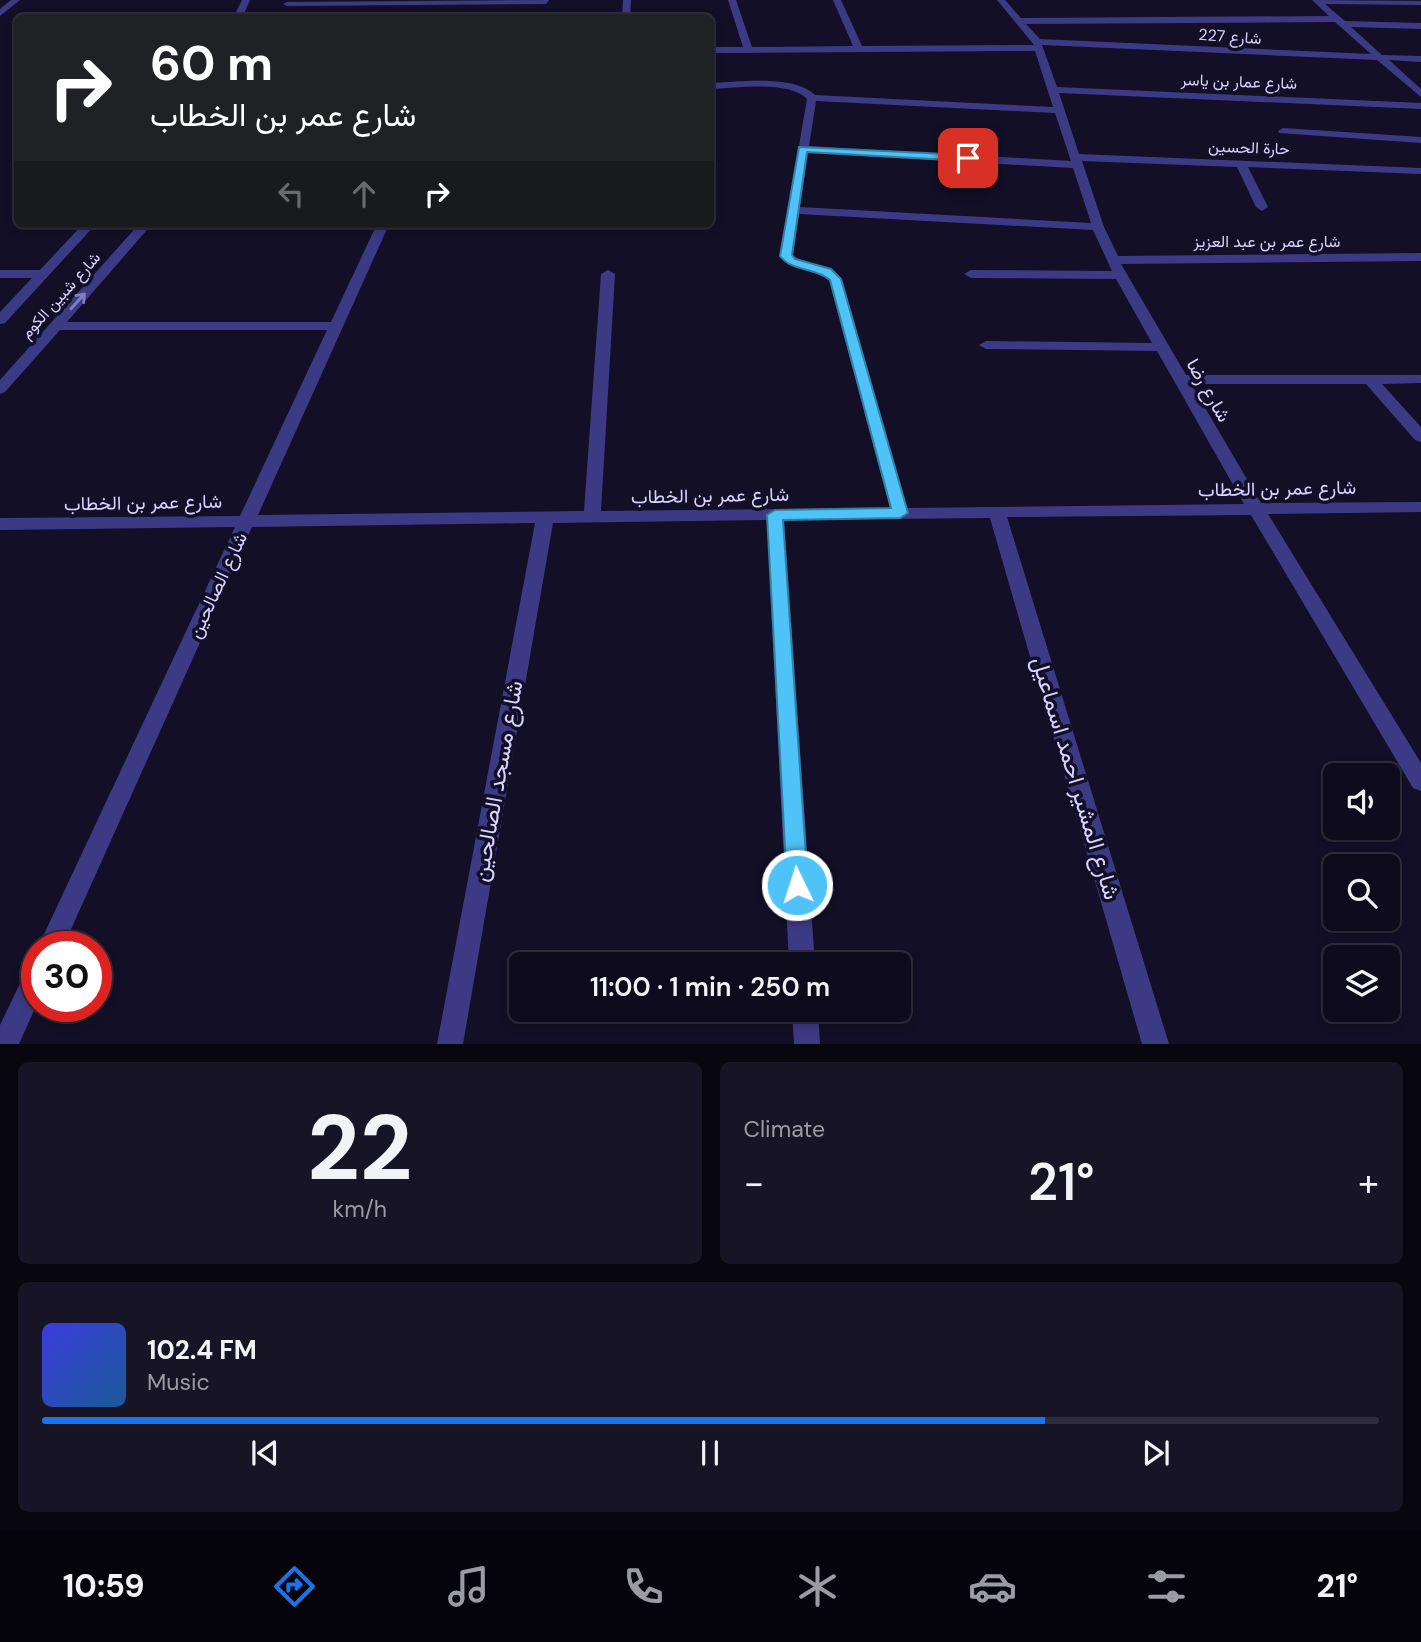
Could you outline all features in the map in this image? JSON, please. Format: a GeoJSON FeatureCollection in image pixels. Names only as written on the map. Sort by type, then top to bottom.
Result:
{"type":"FeatureCollection","features":[{"type":"Feature","properties":{"kind":"street"},"geometry":{"type":"LineString","coordinates":[[0,13],[16,0]]}},
{"type":"Feature","properties":{"kind":"street"},"geometry":{"type":"LineString","coordinates":[[732,0],[748,50]]}},
{"type":"Feature","properties":{"kind":"street"},"geometry":{"type":"LineString","coordinates":[[837,0],[859,49]]}},
{"type":"Feature","properties":{"kind":"street","name":"شارع رضا"},"geometry":{"type":"LineString","coordinates":[[1002,0],[1038,45],[1098,227],[1119,275],[1421,782]]}},
{"type":"Feature","properties":{"kind":"street"},"geometry":{"type":"LineString","coordinates":[[1317,1],[1421,3]]}},
{"type":"Feature","properties":{"kind":"street"},"geometry":{"type":"LineString","coordinates":[[1317,1],[1421,94]]}},
{"type":"Feature","properties":{"kind":"street"},"geometry":{"type":"LineString","coordinates":[[286,5],[546,4]]}},
{"type":"Feature","properties":{"kind":"street"},"geometry":{"type":"LineString","coordinates":[[1217,20],[1223,31]]}},
{"type":"Feature","properties":{"kind":"street"},"geometry":{"type":"LineString","coordinates":[[1020,21],[1217,20],[1421,26]]}},
{"type":"Feature","properties":{"kind":"street"},"geometry":{"type":"LineString","coordinates":[[1230,42],[1236,53]]}},
{"type":"Feature","properties":{"kind":"street","name":"شارع 227"},"geometry":{"type":"LineString","coordinates":[[714,50],[1038,45],[1421,59]]}},
{"type":"Feature","properties":{"kind":"street"},"geometry":{"type":"LineString","coordinates":[[714,86],[792,86],[810,93],[786,256],[791,262],[827,272],[835,279],[900,513]]}},
{"type":"Feature","properties":{"kind":"street","name":"شارع عمار بن ياسر"},"geometry":{"type":"LineString","coordinates":[[1055,90],[1421,106]]}},
{"type":"Feature","properties":{"kind":"street"},"geometry":{"type":"LineString","coordinates":[[811,98],[1061,110]]}},
{"type":"Feature","properties":{"kind":"street"},"geometry":{"type":"LineString","coordinates":[[1283,131],[1421,140]]}},
{"type":"Feature","properties":{"kind":"street","name":"حارة الحسين"},"geometry":{"type":"LineString","coordinates":[[803,149],[1077,161],[1240,162],[1421,170]]}},
{"type":"Feature","properties":{"kind":"street"},"geometry":{"type":"LineString","coordinates":[[1240,162],[1262,207]]}},
{"type":"Feature","properties":{"kind":"street"},"geometry":{"type":"LineString","coordinates":[[793,210],[1098,227]]}},
{"type":"Feature","properties":{"kind":"street","name":"شارع شبين الكوم"},"geometry":{"type":"LineString","coordinates":[[0,320],[86,228]]}},
{"type":"Feature","properties":{"kind":"street","name":"شارع شبين الكوم"},"geometry":{"type":"LineString","coordinates":[[0,389],[142,228]]}},
{"type":"Feature","properties":{"kind":"street","name":"شارع الصالحين"},"geometry":{"type":"LineString","coordinates":[[57,931],[381,228]]}},
{"type":"Feature","properties":{"kind":"street","name":"شارع عمر بن عبد العزيز"},"geometry":{"type":"LineString","coordinates":[[1113,260],[1421,257]]}},
{"type":"Feature","properties":{"kind":"street"},"geometry":{"type":"LineString","coordinates":[[0,274],[45,274]]}},
{"type":"Feature","properties":{"kind":"street"},"geometry":{"type":"LineString","coordinates":[[592,517],[608,274]]}},
{"type":"Feature","properties":{"kind":"street"},"geometry":{"type":"LineString","coordinates":[[971,274],[1119,275]]}},
{"type":"Feature","properties":{"kind":"street"},"geometry":{"type":"LineString","coordinates":[[55,326],[337,326]]}},
{"type":"Feature","properties":{"kind":"street"},"geometry":{"type":"LineString","coordinates":[[986,345],[1161,346]]}},
{"type":"Feature","properties":{"kind":"street"},"geometry":{"type":"LineString","coordinates":[[1370,379],[1421,437]]}},
{"type":"Feature","properties":{"kind":"street"},"geometry":{"type":"LineString","coordinates":[[1180,380],[1421,379]]}},
{"type":"Feature","properties":{"kind":"street","name":"شارع عمر بن الخطاب"},"geometry":{"type":"LineString","coordinates":[[0,524],[1421,507]]}},
{"type":"Feature","properties":{"kind":"street","name":"شارع المشير احمد اسماعيل"},"geometry":{"type":"LineString","coordinates":[[997,512],[1156,1044]]}},
{"type":"Feature","properties":{"kind":"street"},"geometry":{"type":"LineString","coordinates":[[775,515],[801,952]]}},
{"type":"Feature","properties":{"kind":"street","name":"شارع مسجد الصالحين"},"geometry":{"type":"LineString","coordinates":[[450,1044],[545,518]]}},
{"type":"Feature","properties":{"kind":"street"},"geometry":{"type":"LineString","coordinates":[[5,1044],[21,1010]]}},
{"type":"Feature","properties":{"kind":"street"},"geometry":{"type":"LineString","coordinates":[[806,1022],[807,1044]]}},
{"type":"Feature","properties":{"kind":"route"},"geometry":{"type":"LineString","coordinates":[[797,885],[775,515],[900,513],[834,276],[791,262],[786,256],[803,149],[968,158]]}}]}
